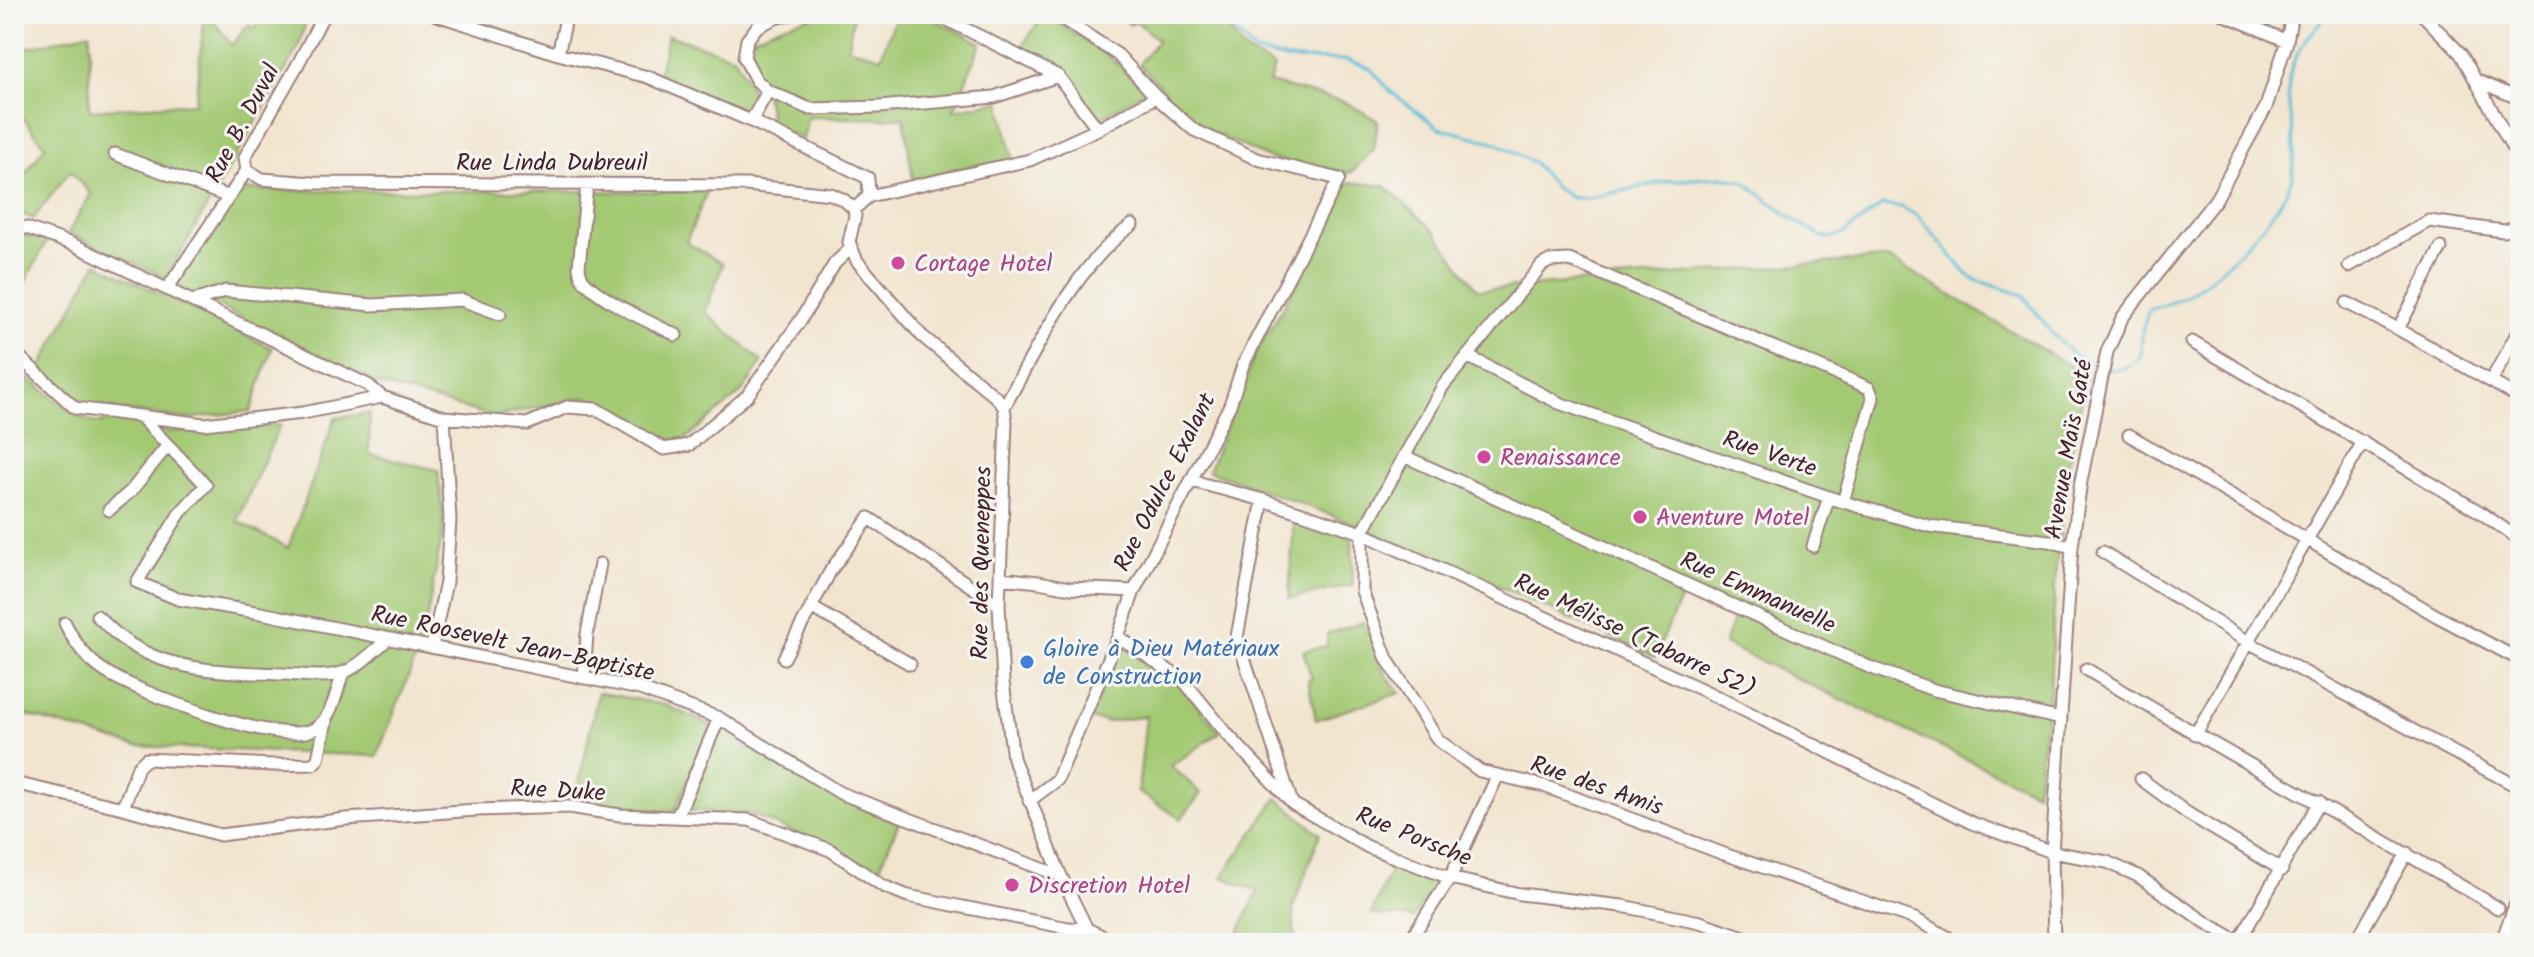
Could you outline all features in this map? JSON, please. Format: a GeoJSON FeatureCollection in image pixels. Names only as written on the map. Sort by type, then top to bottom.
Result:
{"type":"FeatureCollection","features":[{"type":"Feature","properties":{"kind":"street","name":"Rue B. Duval"},"geometry":{"type":"LineString","coordinates":[[167,289],[247,170],[245,157],[324,14]]}},
{"type":"Feature","properties":{"kind":"street"},"geometry":{"type":"LineString","coordinates":[[434,14],[558,54],[648,77],[751,121],[868,178],[869,196]]}},
{"type":"Feature","properties":{"kind":"street"},"geometry":{"type":"LineString","coordinates":[[558,54],[567,14]]}},
{"type":"Feature","properties":{"kind":"street"},"geometry":{"type":"LineString","coordinates":[[791,14],[757,27],[747,40],[744,57],[756,80],[768,91],[810,109],[879,107],[994,97],[1058,76]]}},
{"type":"Feature","properties":{"kind":"street"},"geometry":{"type":"LineString","coordinates":[[936,14],[1058,76],[1098,129]]}},
{"type":"Feature","properties":{"kind":"street"},"geometry":{"type":"LineString","coordinates":[[1055,14],[1118,55],[1156,97],[1098,129],[1019,163],[869,196],[854,209],[850,249],[922,336],[1004,407],[1079,279],[1109,241],[1132,225]]}},
{"type":"Feature","properties":{"kind":"street"},"geometry":{"type":"LineString","coordinates":[[2223,14],[2287,41]]}},
{"type":"Feature","properties":{"kind":"street","name":"Avenue Maïs Gaté"},"geometry":{"type":"LineString","coordinates":[[2054,943],[2052,852],[2072,547],[2081,481],[2107,352],[2122,318],[2216,199],[2266,107],[2287,41],[2292,14]]}},
{"type":"Feature","properties":{"kind":"street"},"geometry":{"type":"LineString","coordinates":[[2422,14],[2461,54],[2520,161]]}},
{"type":"Feature","properties":{"kind":"street"},"geometry":{"type":"LineString","coordinates":[[2478,81],[2520,99]]}},
{"type":"Feature","properties":{"kind":"street"},"geometry":{"type":"LineString","coordinates":[[751,121],[768,91]]}},
{"type":"Feature","properties":{"kind":"street","name":"Rue Odulce Exalant"},"geometry":{"type":"LineString","coordinates":[[1029,801],[1057,780],[1118,637],[1134,591],[1230,405],[1243,365],[1339,179],[1257,159],[1194,130],[1156,97]]}},
{"type":"Feature","properties":{"kind":"street"},"geometry":{"type":"LineString","coordinates":[[115,154],[229,197]]}},
{"type":"Feature","properties":{"kind":"street","name":"Rue Linda Dubreuil"},"geometry":{"type":"LineString","coordinates":[[247,170],[262,179],[313,183],[746,185],[831,194],[854,209]]}},
{"type":"Feature","properties":{"kind":"street"},"geometry":{"type":"LineString","coordinates":[[587,184],[580,276],[586,284],[633,313],[676,335]]}},
{"type":"Feature","properties":{"kind":"street"},"geometry":{"type":"LineString","coordinates":[[2349,266],[2429,221],[2503,231],[2520,228]]}},
{"type":"Feature","properties":{"kind":"street"},"geometry":{"type":"LineString","coordinates":[[14,227],[27,228],[72,244],[368,385],[382,397],[444,417],[527,424],[567,407],[596,409],[664,449],[689,445],[748,395],[800,321],[835,263],[850,249]]}},
{"type":"Feature","properties":{"kind":"street"},"geometry":{"type":"LineString","coordinates":[[2398,329],[2441,248]]}},
{"type":"Feature","properties":{"kind":"street"},"geometry":{"type":"LineString","coordinates":[[1362,533],[1443,386],[1542,265],[1550,261],[1569,260],[1869,388],[1873,398],[1843,502]]}},
{"type":"Feature","properties":{"kind":"street"},"geometry":{"type":"LineString","coordinates":[[193,301],[226,291],[372,305],[462,300],[500,314]]}},
{"type":"Feature","properties":{"kind":"street"},"geometry":{"type":"LineString","coordinates":[[2347,303],[2520,398]]}},
{"type":"Feature","properties":{"kind":"street"},"geometry":{"type":"LineString","coordinates":[[2491,381],[2520,328]]}},
{"type":"Feature","properties":{"kind":"street"},"geometry":{"type":"LineString","coordinates":[[2192,342],[2480,512],[2520,540]]}},
{"type":"Feature","properties":{"kind":"street"},"geometry":{"type":"LineString","coordinates":[[14,352],[75,408],[204,424],[303,413],[382,397]]}},
{"type":"Feature","properties":{"kind":"street","name":"Rue Verte"},"geometry":{"type":"LineString","coordinates":[[1467,356],[1559,403],[1843,502],[1929,526],[2049,541],[2072,547]]}},
{"type":"Feature","properties":{"kind":"street","name":"Rue des Queneppes"},"geometry":{"type":"LineString","coordinates":[[1004,407],[999,605],[1003,682],[1013,758],[1061,876],[1087,929]]}},
{"type":"Feature","properties":{"kind":"street","name":"Rue Roosevelt Jean-Baptiste"},"geometry":{"type":"LineString","coordinates":[[140,416],[206,485],[180,513],[137,582],[178,599],[640,689],[719,718],[840,793],[1061,876]]}},
{"type":"Feature","properties":{"kind":"street"},"geometry":{"type":"LineString","coordinates":[[432,647],[446,582],[450,520],[444,417]]}},
{"type":"Feature","properties":{"kind":"street"},"geometry":{"type":"LineString","coordinates":[[2129,435],[2437,616],[2520,660]]}},
{"type":"Feature","properties":{"kind":"street"},"geometry":{"type":"LineString","coordinates":[[2195,735],[2363,442]]}},
{"type":"Feature","properties":{"kind":"street"},"geometry":{"type":"LineString","coordinates":[[109,510],[131,491],[168,445]]}},
{"type":"Feature","properties":{"kind":"street","name":"Rue Emmanuelle"},"geometry":{"type":"LineString","coordinates":[[1404,456],[1869,667],[1934,690],[2061,719]]}},
{"type":"Feature","properties":{"kind":"street","name":"Rue Mélisse (Tabarre 52)"},"geometry":{"type":"LineString","coordinates":[[1192,481],[1263,500],[1362,533],[1703,690],[1972,823],[2052,852],[2107,862],[2138,876],[2181,907],[2239,942]]}},
{"type":"Feature","properties":{"kind":"street"},"geometry":{"type":"LineString","coordinates":[[1813,546],[1829,497]]}},
{"type":"Feature","properties":{"kind":"street"},"geometry":{"type":"LineString","coordinates":[[1263,500],[1237,637],[1293,804]]}},
{"type":"Feature","properties":{"kind":"street"},"geometry":{"type":"LineString","coordinates":[[784,658],[831,570],[869,518],[999,605]]}},
{"type":"Feature","properties":{"kind":"street","name":"Rue des Amis"},"geometry":{"type":"LineString","coordinates":[[1362,533],[1362,591],[1387,659],[1438,740],[1480,771],[1544,786],[1724,854],[1915,919],[1958,943]]}},
{"type":"Feature","properties":{"kind":"street"},"geometry":{"type":"LineString","coordinates":[[2103,552],[2248,642],[2520,788]]}},
{"type":"Feature","properties":{"kind":"street"},"geometry":{"type":"LineString","coordinates":[[584,678],[587,634],[600,564]]}},
{"type":"Feature","properties":{"kind":"street"},"geometry":{"type":"LineString","coordinates":[[1000,578],[1070,588],[1134,591]]}},
{"type":"Feature","properties":{"kind":"street"},"geometry":{"type":"LineString","coordinates":[[811,607],[910,664]]}},
{"type":"Feature","properties":{"kind":"street"},"geometry":{"type":"LineString","coordinates":[[97,616],[124,640],[171,663],[220,672],[319,676],[343,673],[362,662],[388,639]]}},
{"type":"Feature","properties":{"kind":"street"},"geometry":{"type":"LineString","coordinates":[[65,623],[87,659],[104,672],[200,711],[259,730],[297,733],[311,731],[326,721]]}},
{"type":"Feature","properties":{"kind":"street","name":"Rue Porsche"},"geometry":{"type":"LineString","coordinates":[[1118,637],[1183,680],[1228,735],[1293,804],[1368,847],[1450,878],[1520,894],[1669,915],[1762,943]]}},
{"type":"Feature","properties":{"kind":"street"},"geometry":{"type":"LineString","coordinates":[[2086,669],[2498,908]]}},
{"type":"Feature","properties":{"kind":"street"},"geometry":{"type":"LineString","coordinates":[[123,808],[138,767],[146,759],[313,764],[318,759],[326,721],[343,673]]}},
{"type":"Feature","properties":{"kind":"street"},"geometry":{"type":"LineString","coordinates":[[677,817],[719,718]]}},
{"type":"Feature","properties":{"kind":"street"},"geometry":{"type":"LineString","coordinates":[[1408,943],[1450,878],[1497,777]]}},
{"type":"Feature","properties":{"kind":"street"},"geometry":{"type":"LineString","coordinates":[[2141,779],[2187,813],[2282,870]]}},
{"type":"Feature","properties":{"kind":"street","name":"Rue Duke"},"geometry":{"type":"LineString","coordinates":[[14,783],[123,808],[220,835],[346,819],[569,807],[620,815],[749,820],[830,850],[883,886],[908,896],[1087,929],[1117,943]]}},
{"type":"Feature","properties":{"kind":"street"},"geometry":{"type":"LineString","coordinates":[[2239,942],[2319,802]]}},
{"type":"Feature","properties":{"kind":"street"},"geometry":{"type":"LineString","coordinates":[[1031,865],[1042,856],[1046,841]]}},
{"type":"Feature","properties":{"kind":"street"},"geometry":{"type":"LineString","coordinates":[[2355,943],[2407,853]]}},
{"type":"Feature","properties":{"kind":"street"},"geometry":{"type":"LineString","coordinates":[[2501,943],[2520,892]]}},
{"type":"Feature","properties":{"kind":"green space"},"geometry":{"type":"Polygon","coordinates":[[[205,14],[232,45],[248,25],[256,29],[259,14],[308,14],[299,46],[166,278],[68,233],[91,194],[70,171],[33,219],[14,210],[14,189],[45,146],[14,106],[14,51],[90,32],[89,110],[195,103],[205,14]]]}},
{"type":"Feature","properties":{"kind":"green space"},"geometry":{"type":"Polygon","coordinates":[[[822,14],[854,14],[848,47],[881,57],[897,14],[924,14],[981,43],[954,110],[1000,101],[1013,160],[913,180],[904,117],[808,117],[803,139],[768,124],[766,97],[743,57],[747,40],[785,24],[822,14]]]}},
{"type":"Feature","properties":{"kind":"green space"},"geometry":{"type":"Polygon","coordinates":[[[1045,14],[1105,53],[1147,90],[1096,121],[1055,69],[1021,47],[1045,14]]]}},
{"type":"Feature","properties":{"kind":"green space"},"geometry":{"type":"Polygon","coordinates":[[[1117,14],[1217,14],[1244,50],[1274,67],[1269,83],[1345,102],[1378,120],[1374,149],[1351,173],[1271,159],[1198,126],[1139,64],[1158,40],[1135,21],[1131,25],[1117,14]]]}},
{"type":"Feature","properties":{"kind":"green space"},"geometry":{"type":"Polygon","coordinates":[[[668,35],[735,57],[755,98],[748,113],[658,76],[668,35]]]}},
{"type":"Feature","properties":{"kind":"green space"},"geometry":{"type":"Polygon","coordinates":[[[1349,182],[1385,186],[1434,231],[1478,290],[1888,258],[2087,376],[2070,456],[2056,567],[2050,689],[2036,792],[1724,644],[1734,618],[1682,595],[1655,657],[1378,534],[1208,471],[1255,355],[1349,182]]]}},
{"type":"Feature","properties":{"kind":"green space"},"geometry":{"type":"Polygon","coordinates":[[[230,190],[707,192],[686,242],[723,264],[705,312],[762,362],[743,391],[685,439],[661,441],[586,397],[495,417],[381,385],[174,285],[230,190]]]}},
{"type":"Feature","properties":{"kind":"green space"},"geometry":{"type":"Polygon","coordinates":[[[14,233],[47,241],[14,303],[14,233]]]}},
{"type":"Feature","properties":{"kind":"green space"},"geometry":{"type":"Polygon","coordinates":[[[96,263],[272,348],[251,411],[187,419],[77,404],[41,367],[96,263]]]}},
{"type":"Feature","properties":{"kind":"green space"},"geometry":{"type":"Polygon","coordinates":[[[14,366],[73,414],[95,423],[120,420],[168,432],[280,425],[237,521],[288,548],[335,418],[370,413],[369,454],[438,470],[444,525],[423,639],[377,756],[135,746],[16,712],[22,695],[14,691],[14,366]]]}},
{"type":"Feature","properties":{"kind":"green space"},"geometry":{"type":"Polygon","coordinates":[[[1294,516],[1352,537],[1353,585],[1289,599],[1294,516]]]}},
{"type":"Feature","properties":{"kind":"green space"},"geometry":{"type":"Polygon","coordinates":[[[1364,622],[1382,669],[1400,693],[1316,720],[1308,680],[1312,679],[1303,651],[1327,646],[1327,634],[1364,622]]]}},
{"type":"Feature","properties":{"kind":"green space"},"geometry":{"type":"Polygon","coordinates":[[[1121,644],[1178,682],[1220,732],[1171,766],[1201,793],[1181,819],[1138,792],[1146,716],[1109,722],[1089,719],[1121,644]]]}},
{"type":"Feature","properties":{"kind":"green space"},"geometry":{"type":"Polygon","coordinates":[[[598,692],[665,705],[711,725],[675,811],[600,808],[575,802],[598,692]]]}},
{"type":"Feature","properties":{"kind":"green space"},"geometry":{"type":"Polygon","coordinates":[[[722,731],[840,800],[899,822],[878,872],[831,848],[750,814],[684,810],[722,731]]]}},
{"type":"Feature","properties":{"kind":"green space"},"geometry":{"type":"Polygon","coordinates":[[[1277,798],[1320,834],[1293,907],[1295,943],[1234,943],[1258,891],[1222,877],[1277,798]]]}},
{"type":"Feature","properties":{"kind":"green space"},"geometry":{"type":"Polygon","coordinates":[[[1393,865],[1436,883],[1413,918],[1371,914],[1393,865]]]}},
{"type":"Feature","properties":{"kind":"waterway"},"geometry":{"type":"LineString","coordinates":[[1224,14],[1231,28],[1255,52],[1287,59],[1347,60],[1370,68],[1391,92],[1439,128],[1497,143],[1534,163],[1556,188],[1572,198],[1589,198],[1669,181],[1721,177],[1743,181],[1793,219],[1828,238],[1842,235],[1882,205],[1901,207],[1918,216],[1967,274],[1976,280],[2023,295],[2055,337],[2074,355],[2100,367]]}},
{"type":"Feature","properties":{"kind":"waterway"},"geometry":{"type":"LineString","coordinates":[[2107,369],[2122,369],[2137,360],[2141,356],[2142,330],[2149,310],[2180,299],[2202,285],[2249,242],[2276,208],[2286,192],[2294,163],[2288,89],[2293,63],[2306,40],[2329,14]]}},
{"type":"Feature","properties":{"kind":"waterway"},"geometry":{"type":"LineString","coordinates":[[2511,931],[2520,908]]}},
{"type":"Feature","properties":{"kind":"place","name":"Cortage Hotel"},"geometry":{"type":"Point","coordinates":[898,263]}},
{"type":"Feature","properties":{"kind":"place","name":"Renaissance"},"geometry":{"type":"Point","coordinates":[1484,457]}},
{"type":"Feature","properties":{"kind":"place","name":"Aventure Motel"},"geometry":{"type":"Point","coordinates":[1640,517]}},
{"type":"Feature","properties":{"kind":"place","name":"Gloire à Dieu Matériaux de Construction"},"geometry":{"type":"Point","coordinates":[1027,662]}},
{"type":"Feature","properties":{"kind":"place","name":"Discretion Hotel"},"geometry":{"type":"Point","coordinates":[1012,885]}}]}
